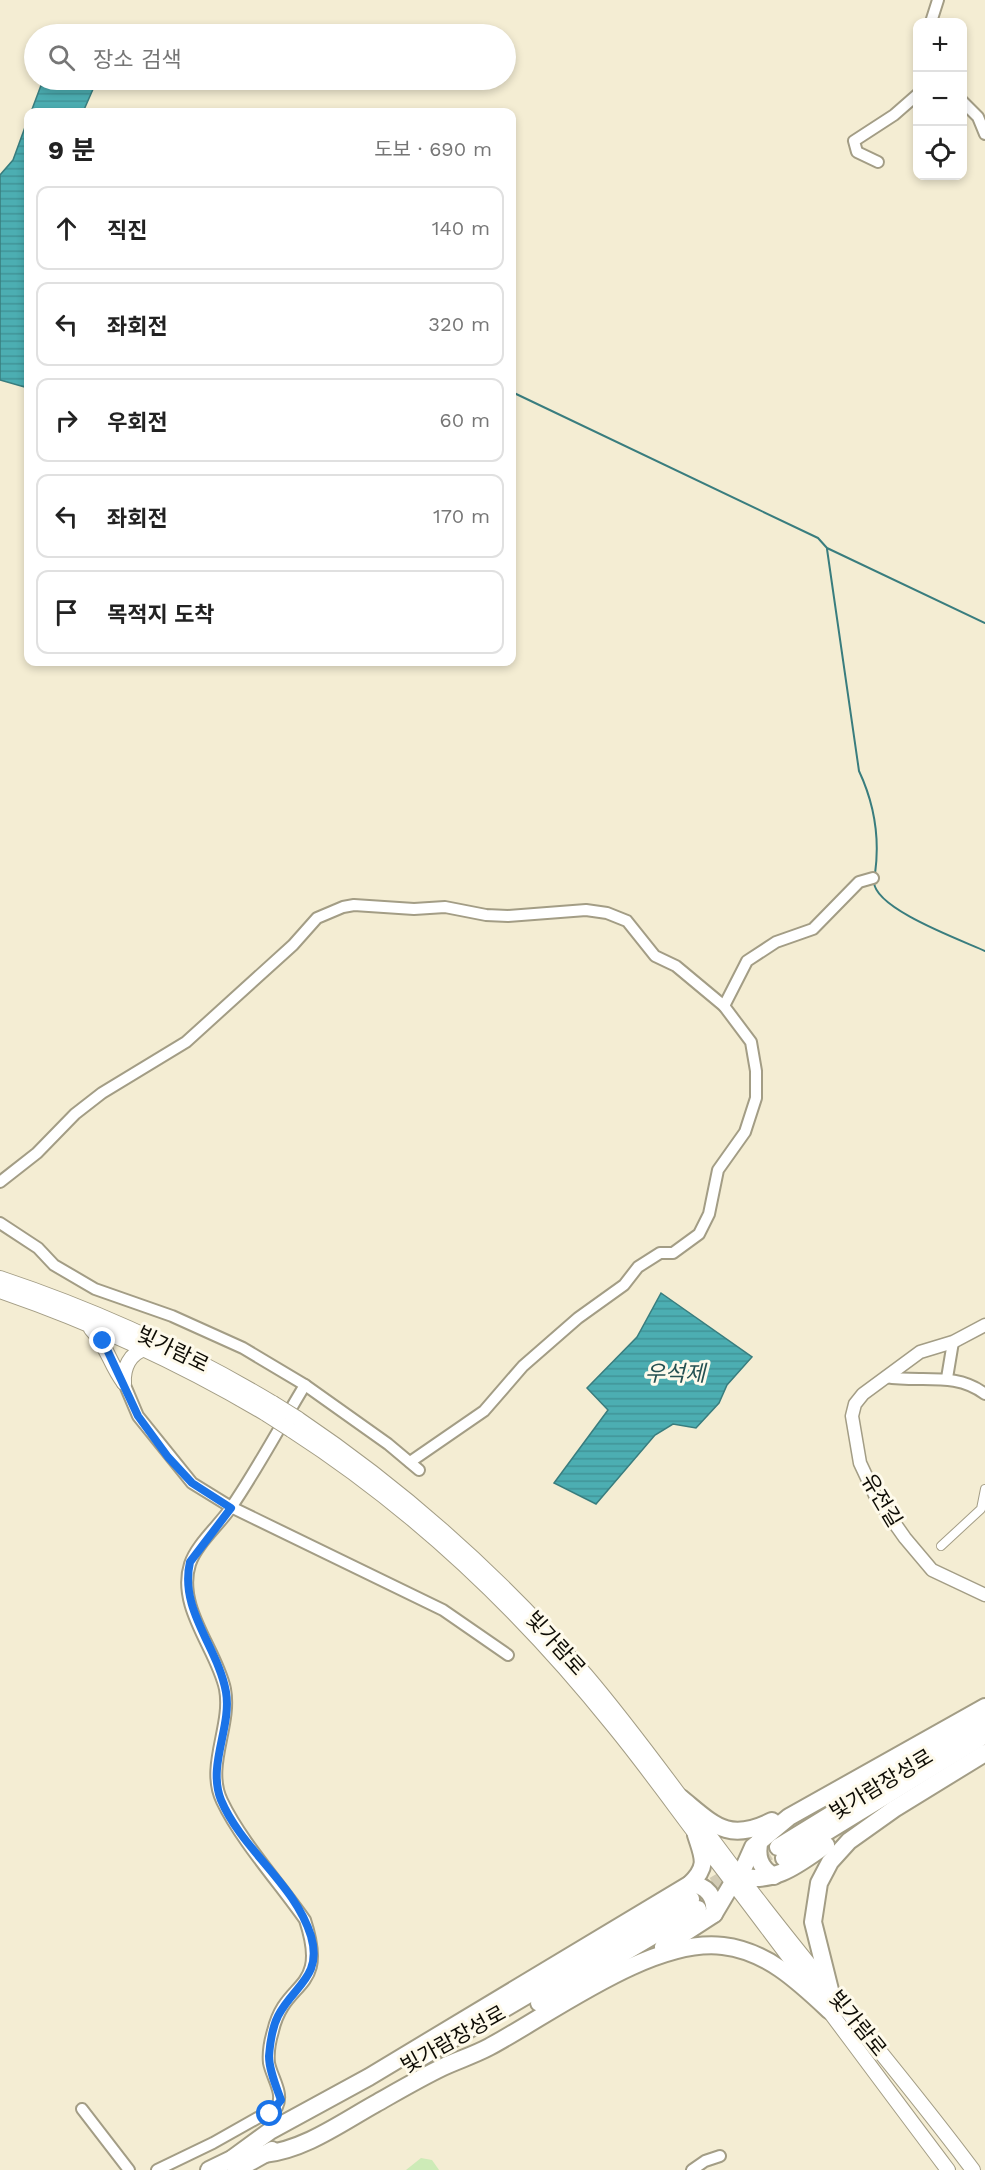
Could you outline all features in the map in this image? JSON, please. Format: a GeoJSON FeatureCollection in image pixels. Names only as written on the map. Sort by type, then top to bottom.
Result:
{"type":"FeatureCollection","features":[{"type":"Feature","properties":{"kind":"highway"},"geometry":{"type":"LineString","coordinates":[[235,2164],[270,2131],[737,1879],[747,1857],[760,1839],[789,1816],[985,1707]]}},
{"type":"Feature","properties":{"kind":"highway","name":"빛가람장성로"},"geometry":{"type":"LineString","coordinates":[[985,1720],[781,1853],[985,1735]]}},
{"type":"Feature","properties":{"kind":"highway"},"geometry":{"type":"LineString","coordinates":[[830,1989],[813,1922],[819,1883],[839,1850],[894,1809],[985,1753]]}},
{"type":"Feature","properties":{"kind":"highway"},"geometry":{"type":"LineString","coordinates":[[681,1798],[718,1828],[755,1830],[780,1817],[789,1816]]}},
{"type":"Feature","properties":{"kind":"highway"},"geometry":{"type":"LineString","coordinates":[[624,1970],[698,1901],[706,1880],[774,1876],[793,1868],[848,1830],[894,1809]]}},
{"type":"Feature","properties":{"kind":"highway"},"geometry":{"type":"LineString","coordinates":[[696,1835],[703,1860],[698,1901]]}},
{"type":"Feature","properties":{"kind":"highway"},"geometry":{"type":"LineString","coordinates":[[760,1839],[760,1863],[774,1876]]}},
{"type":"Feature","properties":{"kind":"highway","name":"빛가람장성로"},"geometry":{"type":"LineString","coordinates":[[209,2170],[264,2154],[420,2071],[698,1901]]}},
{"type":"Feature","properties":{"kind":"highway"},"geometry":{"type":"LineString","coordinates":[[264,2154],[281,2152],[315,2137],[424,2077],[487,2049],[624,1970],[694,1944],[725,1946],[761,1958],[790,1973],[830,2011]]}},
{"type":"Feature","properties":{"kind":"main road","name":"빛가람로"},"geometry":{"type":"LineString","coordinates":[[0,1278],[89,1311],[166,1344],[370,1469],[452,1537],[496,1580],[586,1676],[681,1798],[830,2011],[948,2170]]}},
{"type":"Feature","properties":{"kind":"main road","name":"빛가람로"},"geometry":{"type":"LineString","coordinates":[[0,1291],[146,1349],[269,1409]]}},
{"type":"Feature","properties":{"kind":"main road"},"geometry":{"type":"LineString","coordinates":[[87,1326],[103,1341],[116,1372],[124,1383]]}},
{"type":"Feature","properties":{"kind":"main road"},"geometry":{"type":"LineString","coordinates":[[124,1383],[123,1374],[129,1360],[138,1351],[146,1349]]}},
{"type":"Feature","properties":{"kind":"main road","name":"빛가람로"},"geometry":{"type":"LineString","coordinates":[[294,1424],[393,1503],[486,1585],[591,1699],[696,1835],[737,1879],[830,1989],[973,2170]]}},
{"type":"Feature","properties":{"kind":"street"},"geometry":{"type":"LineString","coordinates":[[932,18],[938,0]]}},
{"type":"Feature","properties":{"kind":"street"},"geometry":{"type":"LineString","coordinates":[[878,162],[857,152],[854,141],[894,115],[913,98]]}},
{"type":"Feature","properties":{"kind":"street"},"geometry":{"type":"LineString","coordinates":[[967,105],[978,117],[985,134]]}},
{"type":"Feature","properties":{"kind":"street"},"geometry":{"type":"LineString","coordinates":[[724,1006],[747,961],[776,942],[818,926],[859,882],[873,878]]}},
{"type":"Feature","properties":{"kind":"street"},"geometry":{"type":"LineString","coordinates":[[0,1182],[37,1153],[75,1114],[102,1093],[186,1042],[293,945],[316,918],[354,905],[414,909],[445,907],[486,915],[508,916],[586,910],[607,913],[627,921],[655,956],[676,966],[724,1006],[751,1042],[756,1071],[756,1098],[745,1132],[718,1170],[709,1214],[699,1234],[673,1253],[660,1253],[638,1268],[624,1285],[578,1318],[523,1366],[484,1411],[410,1462]]}},
{"type":"Feature","properties":{"kind":"street"},"geometry":{"type":"LineString","coordinates":[[0,1223],[38,1248],[54,1265],[95,1289],[172,1316],[243,1348],[305,1385],[419,1470]]}},
{"type":"Feature","properties":{"kind":"street","name":"유전길"},"geometry":{"type":"LineString","coordinates":[[985,1325],[953,1342],[920,1352],[863,1394],[855,1404],[852,1416],[860,1463],[876,1497],[932,1570],[985,1595]]}},
{"type":"Feature","properties":{"kind":"street"},"geometry":{"type":"LineString","coordinates":[[947,1378],[953,1342]]}},
{"type":"Feature","properties":{"kind":"street"},"geometry":{"type":"LineString","coordinates":[[886,1377],[947,1378],[961,1381],[985,1395]]}},
{"type":"Feature","properties":{"kind":"street"},"geometry":{"type":"LineString","coordinates":[[124,1383],[138,1416],[168,1457],[192,1483],[231,1508],[443,1610],[508,1655]]}},
{"type":"Feature","properties":{"kind":"street"},"geometry":{"type":"LineString","coordinates":[[157,2170],[213,2144],[277,2107],[281,2100],[270,2064],[273,2030],[279,2014],[311,1973],[313,1963],[312,1939],[305,1920],[231,1817],[218,1789],[219,1756],[226,1722],[226,1696],[221,1675],[194,1614],[189,1594],[190,1562],[231,1508],[305,1385]]}},
{"type":"Feature","properties":{"kind":"street"},"geometry":{"type":"LineString","coordinates":[[941,1546],[981,1509],[985,1489]]}},
{"type":"Feature","properties":{"kind":"street"},"geometry":{"type":"LineString","coordinates":[[82,2109],[129,2170]]}},
{"type":"Feature","properties":{"kind":"street"},"geometry":{"type":"LineString","coordinates":[[692,2170],[705,2161],[720,2156]]}},
{"type":"Feature","properties":{"kind":"green space"},"geometry":{"type":"Polygon","coordinates":[[[421,2158],[432,2160],[439,2170],[406,2170],[421,2158]]]}},
{"type":"Feature","properties":{"kind":"water"},"geometry":{"type":"Polygon","coordinates":[[[39,90],[93,90],[85,108],[32,108],[39,90]]]}},
{"type":"Feature","properties":{"kind":"water"},"geometry":{"type":"Polygon","coordinates":[[[24,130],[24,387],[0,380],[0,175],[13,160],[24,130]]]}},
{"type":"Feature","properties":{"kind":"water","name":"우석제"},"geometry":{"type":"Polygon","coordinates":[[[661,1293],[752,1357],[727,1385],[719,1403],[696,1428],[673,1424],[655,1435],[596,1504],[554,1483],[608,1410],[587,1388],[637,1337],[661,1293]]]}},
{"type":"Feature","properties":{"kind":"waterway"},"geometry":{"type":"LineString","coordinates":[[516,394],[818,538],[827,548],[985,623]]}},
{"type":"Feature","properties":{"kind":"waterway"},"geometry":{"type":"LineString","coordinates":[[827,549],[859,771],[869,796],[876,834],[875,874]]}},
{"type":"Feature","properties":{"kind":"waterway"},"geometry":{"type":"LineString","coordinates":[[874,882],[878,892],[888,903],[903,913],[985,951]]}},
{"type":"Feature","properties":{"kind":"tunnel"},"geometry":{"type":"LineString","coordinates":[[693,1897],[778,1847]]}},
{"type":"Feature","properties":{"kind":"route"},"geometry":{"type":"LineString","coordinates":[[103,1341],[138,1416],[168,1457],[192,1483],[231,1508],[190,1562],[188,1579],[194,1614],[225,1686],[227,1713],[219,1756],[218,1789],[221,1800],[231,1817],[305,1920],[312,1939],[313,1953],[311,1973],[279,2014],[273,2030],[269,2057],[281,2100],[270,2114]]}}]}
